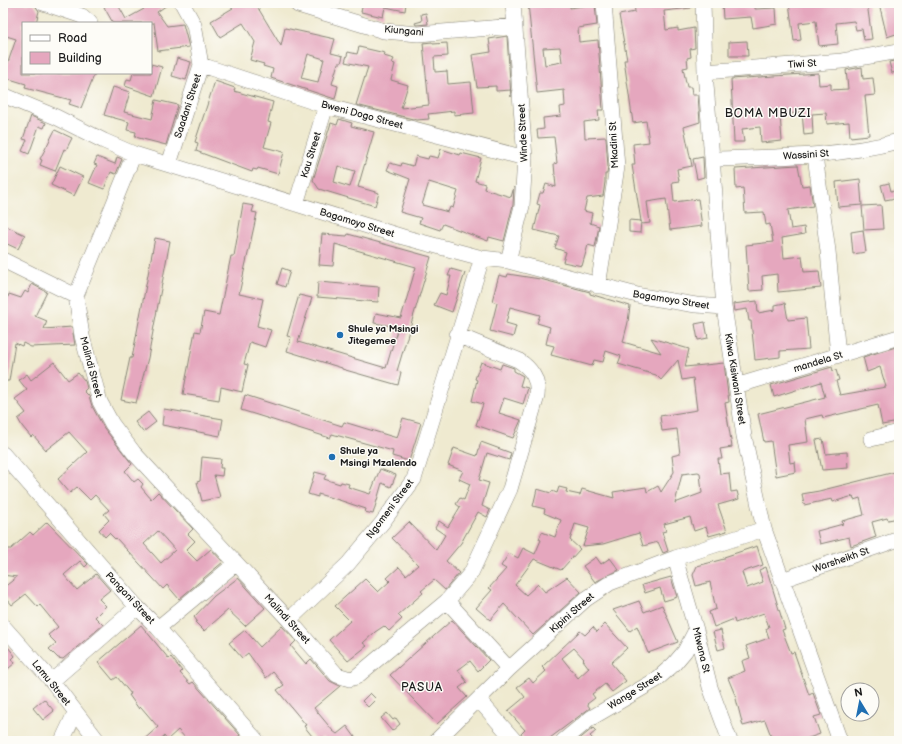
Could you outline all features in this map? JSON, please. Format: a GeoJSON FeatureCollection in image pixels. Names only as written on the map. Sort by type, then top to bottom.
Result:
{"type":"FeatureCollection","features":[{"type":"Feature","properties":{"kind":"street"},"geometry":{"type":"LineString","coordinates":[[43,3],[86,20]]}},
{"type":"Feature","properties":{"kind":"street"},"geometry":{"type":"LineString","coordinates":[[73,3],[86,20]]}},
{"type":"Feature","properties":{"kind":"street","name":"Saadani Street"},"geometry":{"type":"LineString","coordinates":[[169,164],[201,65],[194,26],[182,3]]}},
{"type":"Feature","properties":{"kind":"street","name":"Kiungani"},"geometry":{"type":"LineString","coordinates":[[296,3],[298,5],[384,31],[418,34],[515,26]]}},
{"type":"Feature","properties":{"kind":"street","name":"Winde Street"},"geometry":{"type":"LineString","coordinates":[[508,261],[522,206],[525,158],[513,3]]}},
{"type":"Feature","properties":{"kind":"street","name":"Mkadini St"},"geometry":{"type":"LineString","coordinates":[[598,286],[617,167],[604,3]]}},
{"type":"Feature","properties":{"kind":"street","name":"Kilwa Kisiwani Street"},"geometry":{"type":"LineString","coordinates":[[703,3],[705,72],[724,307],[744,436],[764,529],[840,741]]}},
{"type":"Feature","properties":{"kind":"street","name":"Tiwi St"},"geometry":{"type":"LineString","coordinates":[[705,72],[842,61],[899,52]]}},
{"type":"Feature","properties":{"kind":"street","name":"Bweni Dogo Street"},"geometry":{"type":"LineString","coordinates":[[201,65],[326,106],[525,158]]}},
{"type":"Feature","properties":{"kind":"street","name":"Bagamoyo Street"},"geometry":{"type":"LineString","coordinates":[[3,95],[56,117],[134,154],[403,237],[482,258],[508,261],[598,286],[672,302],[724,307]]}},
{"type":"Feature","properties":{"kind":"street","name":"Kau Street"},"geometry":{"type":"LineString","coordinates":[[296,204],[326,106]]}},
{"type":"Feature","properties":{"kind":"street","name":"Wassini St"},"geometry":{"type":"LineString","coordinates":[[713,159],[815,156],[870,148],[899,141]]}},
{"type":"Feature","properties":{"kind":"street"},"geometry":{"type":"LineString","coordinates":[[3,260],[76,296],[134,154]]}},
{"type":"Feature","properties":{"kind":"street"},"geometry":{"type":"LineString","coordinates":[[815,156],[828,251],[838,355]]}},
{"type":"Feature","properties":{"kind":"street","name":"Ngomeni Street"},"geometry":{"type":"LineString","coordinates":[[290,620],[348,564],[382,523],[414,479],[457,335],[482,258]]}},
{"type":"Feature","properties":{"kind":"street","name":"Malindi Street"},"geometry":{"type":"LineString","coordinates":[[76,296],[82,336],[93,378],[100,402],[112,424],[134,453],[235,564],[290,620],[337,675],[350,679],[356,677],[447,601],[471,573],[510,489],[537,396],[538,386],[534,376],[527,366],[518,360],[457,335]]}},
{"type":"Feature","properties":{"kind":"street","name":"mandela St"},"geometry":{"type":"LineString","coordinates":[[736,386],[899,337]]}},
{"type":"Feature","properties":{"kind":"street"},"geometry":{"type":"LineString","coordinates":[[871,439],[899,432]]}},
{"type":"Feature","properties":{"kind":"street","name":"Pangani Street"},"geometry":{"type":"LineString","coordinates":[[3,454],[257,741]]}},
{"type":"Feature","properties":{"kind":"street","name":"Kipini Street"},"geometry":{"type":"LineString","coordinates":[[436,741],[509,669],[586,599],[610,583],[675,558],[764,529]]}},
{"type":"Feature","properties":{"kind":"street","name":"Warsheikh St"},"geometry":{"type":"LineString","coordinates":[[782,580],[899,539]]}},
{"type":"Feature","properties":{"kind":"street","name":"Mtwana St"},"geometry":{"type":"LineString","coordinates":[[675,558],[696,630],[710,687],[730,741]]}},
{"type":"Feature","properties":{"kind":"street"},"geometry":{"type":"LineString","coordinates":[[158,628],[235,564]]}},
{"type":"Feature","properties":{"kind":"street"},"geometry":{"type":"LineString","coordinates":[[447,601],[509,669]]}},
{"type":"Feature","properties":{"kind":"street"},"geometry":{"type":"LineString","coordinates":[[52,681],[137,607]]}},
{"type":"Feature","properties":{"kind":"street","name":"Lamu Street"},"geometry":{"type":"LineString","coordinates":[[3,626],[52,681],[98,741]]}},
{"type":"Feature","properties":{"kind":"street","name":"Wange Street"},"geometry":{"type":"LineString","coordinates":[[563,741],[592,718],[656,680],[674,664],[685,651],[696,630]]}},
{"type":"Feature","properties":{"kind":"street"},"geometry":{"type":"LineString","coordinates":[[479,700],[515,741]]}},
{"type":"Feature","properties":{"kind":"street"},"geometry":{"type":"LineString","coordinates":[[62,741],[76,714]]}},
{"type":"Feature","properties":{"kind":"building"},"geometry":{"type":"Polygon","coordinates":[[[7,3],[34,4],[39,11],[36,22],[22,22],[22,74],[95,74],[81,108],[69,104],[71,100],[25,88],[26,84],[3,77],[16,39],[3,35],[3,16],[7,3]]]}},
{"type":"Feature","properties":{"kind":"building"},"geometry":{"type":"Polygon","coordinates":[[[110,3],[117,3],[126,19],[144,9],[141,3],[170,3],[157,12],[167,26],[183,24],[189,47],[158,51],[154,23],[112,22],[104,7],[110,3]]]}},
{"type":"Feature","properties":{"kind":"building"},"geometry":{"type":"Polygon","coordinates":[[[230,3],[255,3],[281,46],[285,28],[335,39],[331,53],[343,56],[341,63],[338,63],[332,84],[338,86],[335,99],[271,78],[273,69],[263,66],[264,64],[250,60],[255,42],[243,23],[220,37],[211,21],[233,8],[230,3]],[[308,54],[301,78],[318,82],[324,59],[308,54]]]}},
{"type":"Feature","properties":{"kind":"building"},"geometry":{"type":"Polygon","coordinates":[[[363,3],[406,3],[405,11],[385,7],[383,17],[361,12],[363,3]]]}},
{"type":"Feature","properties":{"kind":"building"},"geometry":{"type":"Polygon","coordinates":[[[528,3],[570,3],[570,8],[595,4],[597,25],[578,28],[579,42],[598,40],[603,110],[598,110],[599,120],[584,122],[585,138],[606,137],[608,167],[607,174],[605,174],[603,196],[587,198],[584,211],[592,213],[590,223],[599,226],[595,247],[588,245],[582,266],[563,262],[566,252],[555,248],[559,236],[534,230],[540,205],[537,204],[540,193],[543,193],[546,184],[556,187],[554,164],[557,163],[554,137],[538,138],[537,130],[544,129],[543,118],[561,116],[560,107],[565,106],[564,90],[537,93],[528,3]],[[560,47],[543,48],[545,65],[562,62],[560,47]]]}},
{"type":"Feature","properties":{"kind":"building"},"geometry":{"type":"Polygon","coordinates":[[[634,3],[691,3],[691,8],[664,11],[666,30],[678,28],[678,31],[694,28],[695,48],[690,49],[691,57],[687,58],[688,67],[683,68],[687,87],[691,87],[692,95],[698,95],[700,122],[684,127],[692,166],[677,169],[679,181],[672,182],[674,202],[698,199],[702,226],[670,230],[666,199],[647,202],[650,223],[642,224],[641,221],[632,165],[635,165],[633,144],[649,142],[646,121],[633,123],[624,60],[627,60],[619,15],[635,12],[634,3]]]}},
{"type":"Feature","properties":{"kind":"building"},"geometry":{"type":"Polygon","coordinates":[[[722,3],[755,3],[755,9],[776,8],[777,24],[753,28],[751,17],[723,19],[722,3]]]}},
{"type":"Feature","properties":{"kind":"building"},"geometry":{"type":"Polygon","coordinates":[[[789,3],[867,3],[872,39],[864,40],[862,29],[856,30],[854,21],[836,23],[838,44],[819,46],[816,21],[799,23],[801,40],[794,41],[789,3]]]}},
{"type":"Feature","properties":{"kind":"building"},"geometry":{"type":"Polygon","coordinates":[[[879,3],[896,3],[899,13],[899,33],[887,37],[879,3]]]}},
{"type":"Feature","properties":{"kind":"building"},"geometry":{"type":"Polygon","coordinates":[[[426,13],[428,24],[416,25],[415,23],[422,21],[421,14],[426,13]]]}},
{"type":"Feature","properties":{"kind":"building"},"geometry":{"type":"Polygon","coordinates":[[[507,36],[511,90],[496,91],[496,86],[477,87],[472,55],[491,52],[489,39],[507,36]]]}},
{"type":"Feature","properties":{"kind":"building"},"geometry":{"type":"Polygon","coordinates":[[[747,41],[748,56],[729,56],[729,42],[747,41]]]}},
{"type":"Feature","properties":{"kind":"building"},"geometry":{"type":"Polygon","coordinates":[[[432,42],[433,44],[447,43],[448,56],[434,57],[435,72],[447,71],[448,84],[471,82],[474,113],[454,115],[454,111],[428,114],[429,119],[417,120],[356,105],[368,67],[345,62],[348,52],[357,54],[359,47],[385,53],[384,56],[394,59],[392,63],[395,64],[391,80],[408,85],[401,108],[429,105],[423,43],[432,42]]]}},
{"type":"Feature","properties":{"kind":"building"},"geometry":{"type":"Polygon","coordinates":[[[177,58],[191,62],[186,80],[172,76],[177,58]]]}},
{"type":"Feature","properties":{"kind":"building"},"geometry":{"type":"Polygon","coordinates":[[[899,60],[899,72],[892,73],[889,62],[899,60]]]}},
{"type":"Feature","properties":{"kind":"building"},"geometry":{"type":"Polygon","coordinates":[[[152,64],[162,67],[154,96],[125,86],[127,79],[131,80],[133,74],[152,74],[152,64]]]}},
{"type":"Feature","properties":{"kind":"building"},"geometry":{"type":"Polygon","coordinates":[[[862,67],[863,79],[873,78],[875,95],[865,96],[869,135],[850,137],[849,122],[827,124],[826,113],[812,114],[813,134],[804,135],[802,112],[780,115],[782,141],[761,143],[760,127],[742,129],[744,142],[734,142],[731,79],[818,73],[819,85],[831,84],[831,90],[848,89],[846,70],[862,67]]]}},
{"type":"Feature","properties":{"kind":"building"},"geometry":{"type":"Polygon","coordinates":[[[215,81],[235,88],[234,91],[273,102],[268,122],[271,123],[264,147],[284,152],[278,174],[258,168],[257,170],[253,169],[252,172],[196,151],[198,143],[195,142],[215,81]]]}},
{"type":"Feature","properties":{"kind":"building"},"geometry":{"type":"Polygon","coordinates":[[[113,87],[130,92],[124,112],[152,119],[156,100],[178,105],[166,145],[135,137],[136,132],[127,130],[129,122],[104,115],[113,87]]]}},
{"type":"Feature","properties":{"kind":"building"},"geometry":{"type":"Polygon","coordinates":[[[31,116],[46,123],[44,128],[39,126],[29,154],[22,151],[27,140],[23,139],[31,116]]]}},
{"type":"Feature","properties":{"kind":"building"},"geometry":{"type":"Polygon","coordinates":[[[339,119],[352,123],[351,126],[374,132],[358,187],[379,193],[375,206],[319,189],[313,180],[331,123],[337,125],[339,119]],[[338,166],[334,182],[350,187],[355,171],[338,166]]]}},
{"type":"Feature","properties":{"kind":"building"},"geometry":{"type":"Polygon","coordinates":[[[55,130],[72,138],[66,150],[64,149],[55,171],[40,165],[42,160],[40,159],[55,130]]]}},
{"type":"Feature","properties":{"kind":"building"},"geometry":{"type":"Polygon","coordinates":[[[441,149],[460,155],[461,153],[481,158],[475,181],[485,184],[484,189],[511,197],[514,187],[513,205],[504,241],[489,237],[488,241],[443,224],[440,230],[419,223],[421,218],[400,212],[410,179],[387,170],[390,163],[401,166],[402,163],[413,166],[416,156],[428,159],[429,156],[438,158],[441,149]],[[429,182],[422,205],[448,212],[450,207],[453,208],[458,191],[429,182]]]}},
{"type":"Feature","properties":{"kind":"building"},"geometry":{"type":"Polygon","coordinates":[[[97,157],[115,164],[117,157],[122,159],[116,174],[111,172],[104,189],[89,183],[97,165],[94,164],[97,157]]]}},
{"type":"Feature","properties":{"kind":"building"},"geometry":{"type":"Polygon","coordinates":[[[703,157],[704,177],[697,179],[693,159],[703,157]]]}},
{"type":"Feature","properties":{"kind":"building"},"geometry":{"type":"Polygon","coordinates":[[[798,165],[802,186],[810,185],[813,206],[788,210],[791,229],[804,227],[805,234],[782,238],[784,258],[802,256],[804,272],[819,271],[821,288],[778,292],[777,274],[762,276],[763,290],[749,291],[746,245],[773,242],[770,224],[766,225],[764,212],[745,213],[743,188],[736,189],[735,169],[798,165]]]}},
{"type":"Feature","properties":{"kind":"building"},"geometry":{"type":"Polygon","coordinates":[[[60,166],[83,177],[74,196],[51,185],[60,166]]]}},
{"type":"Feature","properties":{"kind":"building"},"geometry":{"type":"Polygon","coordinates":[[[860,179],[862,205],[838,207],[836,182],[860,179]]]}},
{"type":"Feature","properties":{"kind":"building"},"geometry":{"type":"Polygon","coordinates":[[[889,183],[891,191],[895,190],[896,198],[885,200],[881,185],[889,183]]]}},
{"type":"Feature","properties":{"kind":"building"},"geometry":{"type":"Polygon","coordinates":[[[243,204],[254,206],[252,212],[257,213],[239,294],[263,299],[257,326],[271,330],[265,347],[250,342],[244,364],[248,365],[242,392],[221,387],[219,400],[183,394],[195,331],[200,332],[204,312],[219,315],[231,256],[234,256],[243,204]]]}},
{"type":"Feature","properties":{"kind":"building"},"geometry":{"type":"Polygon","coordinates":[[[881,205],[883,229],[864,230],[862,206],[881,205]]]}},
{"type":"Feature","properties":{"kind":"building"},"geometry":{"type":"Polygon","coordinates":[[[629,220],[641,221],[640,233],[629,232],[629,220]]]}},
{"type":"Feature","properties":{"kind":"building"},"geometry":{"type":"Polygon","coordinates":[[[6,226],[25,235],[18,249],[3,242],[3,234],[6,226]]]}},
{"type":"Feature","properties":{"kind":"building"},"geometry":{"type":"Polygon","coordinates":[[[863,230],[866,252],[853,254],[851,232],[863,230]]]}},
{"type":"Feature","properties":{"kind":"building"},"geometry":{"type":"Polygon","coordinates":[[[322,234],[347,236],[348,234],[431,257],[397,371],[401,372],[398,385],[287,351],[291,337],[287,336],[299,295],[312,298],[298,342],[386,368],[398,327],[374,323],[376,313],[401,318],[416,267],[335,244],[333,266],[319,265],[322,234]]]}},
{"type":"Feature","properties":{"kind":"building"},"geometry":{"type":"Polygon","coordinates":[[[155,238],[170,241],[148,358],[136,403],[121,400],[130,358],[132,358],[155,238]]]}},
{"type":"Feature","properties":{"kind":"building"},"geometry":{"type":"Polygon","coordinates":[[[282,268],[290,271],[285,287],[277,284],[282,268]]]}},
{"type":"Feature","properties":{"kind":"building"},"geometry":{"type":"Polygon","coordinates":[[[451,269],[465,273],[452,312],[434,305],[440,293],[446,295],[451,276],[448,276],[451,269]]]}},
{"type":"Feature","properties":{"kind":"building"},"geometry":{"type":"Polygon","coordinates":[[[508,274],[540,279],[590,292],[590,294],[630,306],[623,342],[661,353],[651,338],[689,349],[685,367],[724,363],[729,402],[725,403],[732,447],[720,449],[722,459],[718,459],[720,474],[729,473],[731,492],[737,491],[739,499],[718,505],[727,531],[709,536],[706,527],[694,531],[690,517],[664,524],[666,531],[662,532],[668,551],[663,553],[658,542],[643,546],[639,533],[603,544],[583,546],[589,528],[575,524],[570,540],[580,549],[561,570],[534,559],[515,585],[526,595],[538,584],[545,592],[567,577],[581,592],[533,635],[504,604],[490,620],[476,608],[492,590],[489,588],[506,569],[501,566],[509,553],[518,558],[523,548],[535,554],[541,540],[539,539],[542,532],[555,537],[561,520],[544,513],[545,509],[533,506],[537,489],[557,493],[559,487],[567,489],[566,492],[580,495],[582,489],[614,498],[613,492],[646,487],[647,492],[658,486],[661,492],[674,472],[672,456],[680,454],[677,429],[662,431],[660,416],[697,410],[693,378],[682,380],[678,360],[661,380],[656,375],[618,364],[621,356],[606,351],[603,362],[594,360],[592,366],[551,355],[554,346],[546,344],[550,327],[537,323],[540,315],[510,307],[506,323],[516,326],[513,337],[490,331],[497,303],[492,301],[499,275],[507,277],[508,274]],[[700,473],[682,474],[675,503],[702,493],[700,473]]]}},
{"type":"Feature","properties":{"kind":"building"},"geometry":{"type":"Polygon","coordinates":[[[318,282],[379,287],[378,302],[317,297],[318,282]]]}},
{"type":"Feature","properties":{"kind":"building"},"geometry":{"type":"Polygon","coordinates":[[[32,284],[47,292],[35,316],[47,321],[44,329],[72,327],[75,345],[31,347],[23,343],[22,346],[15,343],[9,381],[3,381],[3,296],[8,297],[9,294],[21,298],[25,291],[28,293],[32,284]]]}},
{"type":"Feature","properties":{"kind":"building"},"geometry":{"type":"Polygon","coordinates":[[[757,301],[758,313],[775,310],[775,305],[785,303],[788,320],[806,318],[809,349],[780,351],[780,357],[755,360],[751,321],[749,321],[747,309],[734,311],[733,304],[757,301]]]}},
{"type":"Feature","properties":{"kind":"building"},"geometry":{"type":"Polygon","coordinates":[[[705,322],[708,338],[698,340],[695,324],[705,322]]]}},
{"type":"Feature","properties":{"kind":"building"},"geometry":{"type":"Polygon","coordinates":[[[899,346],[899,422],[882,425],[878,405],[823,418],[822,415],[805,419],[808,442],[788,445],[790,463],[795,462],[796,472],[776,476],[771,441],[764,442],[758,414],[825,397],[821,382],[774,397],[771,385],[832,367],[833,371],[836,370],[839,380],[836,381],[840,395],[886,387],[880,367],[867,372],[863,357],[899,346]]]}},
{"type":"Feature","properties":{"kind":"building"},"geometry":{"type":"Polygon","coordinates":[[[54,362],[68,380],[78,373],[85,381],[87,388],[84,391],[89,396],[92,406],[104,428],[132,464],[125,471],[134,482],[138,479],[143,484],[141,487],[151,499],[158,492],[193,529],[188,534],[195,541],[186,550],[197,561],[211,549],[223,562],[179,599],[167,585],[163,589],[116,538],[115,539],[109,533],[105,537],[99,530],[109,520],[104,514],[109,510],[95,495],[90,500],[77,487],[70,493],[58,479],[87,452],[69,432],[46,450],[33,435],[31,437],[18,419],[26,413],[15,399],[27,390],[19,380],[27,374],[31,380],[54,362]],[[158,531],[144,544],[161,563],[175,550],[158,531]]]}},
{"type":"Feature","properties":{"kind":"building"},"geometry":{"type":"Polygon","coordinates":[[[481,362],[500,369],[502,364],[514,368],[514,371],[523,376],[520,386],[528,388],[523,404],[504,398],[499,413],[521,420],[513,438],[476,425],[483,404],[472,401],[477,380],[475,379],[481,362]]]}},
{"type":"Feature","properties":{"kind":"building"},"geometry":{"type":"Polygon","coordinates":[[[245,395],[342,426],[344,422],[397,438],[403,418],[421,423],[409,461],[392,456],[393,451],[332,434],[330,438],[241,410],[245,395]]]}},
{"type":"Feature","properties":{"kind":"building"},"geometry":{"type":"Polygon","coordinates":[[[164,409],[223,419],[220,436],[162,425],[164,409]]]}},
{"type":"Feature","properties":{"kind":"building"},"geometry":{"type":"Polygon","coordinates":[[[148,412],[156,422],[143,432],[135,422],[148,412]]]}},
{"type":"Feature","properties":{"kind":"building"},"geometry":{"type":"Polygon","coordinates":[[[823,439],[826,454],[847,452],[848,468],[822,470],[816,440],[823,439]]]}},
{"type":"Feature","properties":{"kind":"building"},"geometry":{"type":"Polygon","coordinates":[[[481,442],[511,453],[509,460],[487,453],[479,480],[489,483],[482,506],[490,510],[487,517],[478,512],[461,543],[446,561],[459,573],[445,590],[434,580],[421,591],[423,593],[398,615],[402,619],[389,631],[384,626],[375,632],[363,643],[367,646],[348,661],[329,640],[350,621],[335,606],[365,579],[378,592],[390,581],[387,578],[399,567],[406,575],[418,565],[392,538],[409,522],[436,550],[445,535],[435,528],[439,521],[448,527],[460,507],[456,504],[460,498],[464,500],[470,484],[459,479],[463,471],[448,465],[454,448],[477,456],[481,442]]]}},
{"type":"Feature","properties":{"kind":"building"},"geometry":{"type":"Polygon","coordinates":[[[202,457],[221,459],[220,468],[223,468],[222,476],[214,475],[220,497],[202,501],[197,482],[200,481],[202,457]]]}},
{"type":"Feature","properties":{"kind":"building"},"geometry":{"type":"Polygon","coordinates":[[[380,469],[396,475],[391,487],[382,483],[373,514],[365,512],[366,509],[339,500],[318,494],[318,497],[308,494],[315,472],[326,475],[324,479],[340,484],[341,482],[349,484],[348,487],[370,494],[380,469]]]}},
{"type":"Feature","properties":{"kind":"building"},"geometry":{"type":"Polygon","coordinates":[[[895,472],[896,477],[899,477],[899,518],[888,520],[887,518],[872,522],[876,537],[851,546],[849,537],[820,544],[817,531],[843,524],[842,521],[864,515],[860,498],[854,500],[853,496],[833,502],[832,499],[804,505],[802,494],[895,472]]]}},
{"type":"Feature","properties":{"kind":"building"},"geometry":{"type":"Polygon","coordinates":[[[47,522],[88,564],[85,567],[80,561],[64,575],[77,590],[96,574],[110,590],[99,599],[106,606],[95,617],[103,625],[63,659],[58,658],[49,649],[56,643],[48,635],[58,627],[40,605],[38,607],[26,594],[12,605],[3,594],[3,588],[17,577],[3,575],[3,549],[11,549],[30,532],[33,535],[47,522]]]}},
{"type":"Feature","properties":{"kind":"building"},"geometry":{"type":"Polygon","coordinates":[[[757,546],[763,565],[742,572],[747,588],[763,582],[759,570],[766,567],[785,629],[782,630],[791,653],[794,652],[809,695],[813,693],[821,715],[814,717],[820,734],[800,741],[773,741],[765,720],[743,726],[735,695],[728,678],[745,671],[742,661],[750,658],[746,646],[769,638],[766,629],[769,627],[764,613],[735,623],[734,619],[714,627],[709,612],[716,609],[710,582],[696,586],[693,575],[697,566],[724,559],[724,557],[757,546]]]}},
{"type":"Feature","properties":{"kind":"building"},"geometry":{"type":"Polygon","coordinates":[[[596,557],[601,564],[610,558],[619,570],[595,582],[583,566],[596,557]]]}},
{"type":"Feature","properties":{"kind":"building"},"geometry":{"type":"Polygon","coordinates":[[[671,577],[677,597],[664,601],[660,588],[645,593],[642,585],[671,577]]]}},
{"type":"Feature","properties":{"kind":"building"},"geometry":{"type":"Polygon","coordinates":[[[238,578],[265,608],[245,626],[228,610],[204,631],[195,622],[197,621],[194,617],[214,596],[238,578]]]}},
{"type":"Feature","properties":{"kind":"building"},"geometry":{"type":"Polygon","coordinates":[[[639,601],[644,612],[662,605],[678,642],[648,653],[637,626],[630,631],[613,610],[639,601]]]}},
{"type":"Feature","properties":{"kind":"building"},"geometry":{"type":"Polygon","coordinates":[[[452,620],[489,660],[478,671],[470,661],[458,670],[467,682],[459,688],[467,697],[437,724],[390,675],[452,620]]]}},
{"type":"Feature","properties":{"kind":"building"},"geometry":{"type":"Polygon","coordinates":[[[605,624],[627,648],[611,663],[626,681],[612,692],[605,684],[592,694],[595,698],[587,704],[590,708],[546,741],[524,741],[521,734],[525,730],[508,711],[525,697],[517,687],[529,678],[533,683],[546,671],[542,667],[580,631],[585,635],[593,627],[597,632],[605,624]],[[574,648],[562,658],[578,678],[589,668],[583,660],[584,659],[574,648]]]}},
{"type":"Feature","properties":{"kind":"building"},"geometry":{"type":"Polygon","coordinates":[[[141,625],[169,659],[171,657],[182,671],[180,673],[190,684],[193,682],[240,735],[233,741],[214,741],[210,737],[205,741],[188,741],[178,730],[167,740],[164,736],[158,741],[142,741],[158,727],[141,707],[139,709],[129,695],[131,694],[117,677],[113,680],[98,662],[141,625]]]}},
{"type":"Feature","properties":{"kind":"building"},"geometry":{"type":"Polygon","coordinates":[[[282,626],[296,641],[291,646],[306,664],[311,659],[330,681],[340,686],[314,708],[337,734],[347,726],[358,741],[327,741],[323,737],[316,741],[304,726],[306,725],[277,690],[284,685],[273,672],[266,678],[248,653],[242,658],[229,643],[245,630],[260,647],[282,626]]]}},
{"type":"Feature","properties":{"kind":"building"},"geometry":{"type":"Polygon","coordinates":[[[721,630],[725,648],[718,650],[713,632],[721,630]]]}},
{"type":"Feature","properties":{"kind":"building"},"geometry":{"type":"Polygon","coordinates":[[[8,647],[15,656],[12,659],[15,663],[3,673],[3,648],[5,650],[8,647]]]}},
{"type":"Feature","properties":{"kind":"building"},"geometry":{"type":"Polygon","coordinates":[[[370,693],[376,699],[368,707],[362,701],[370,693]]]}},
{"type":"Feature","properties":{"kind":"building"},"geometry":{"type":"Polygon","coordinates":[[[44,699],[54,711],[43,720],[33,708],[44,699]]]}},
{"type":"Feature","properties":{"kind":"building"},"geometry":{"type":"Polygon","coordinates":[[[387,713],[393,720],[396,718],[400,724],[392,731],[381,718],[387,713]]]}},
{"type":"Feature","properties":{"kind":"building"},"geometry":{"type":"Polygon","coordinates":[[[593,728],[596,731],[590,736],[595,741],[577,741],[593,728]]]}},
{"type":"Feature","properties":{"kind":"place","name":"Shule ya Msingi Jitegemee"},"geometry":{"type":"Point","coordinates":[340,335]}},
{"type":"Feature","properties":{"kind":"place","name":"Shule ya Msingi Mzalendo"},"geometry":{"type":"Point","coordinates":[332,457]}},
{"type":"Feature","properties":{"kind":"district","name":"BOMA MBUZI"},"geometry":{"type":"Point","coordinates":[768,113]}},
{"type":"Feature","properties":{"kind":"district","name":"PASUA"},"geometry":{"type":"Point","coordinates":[422,687]}}]}
